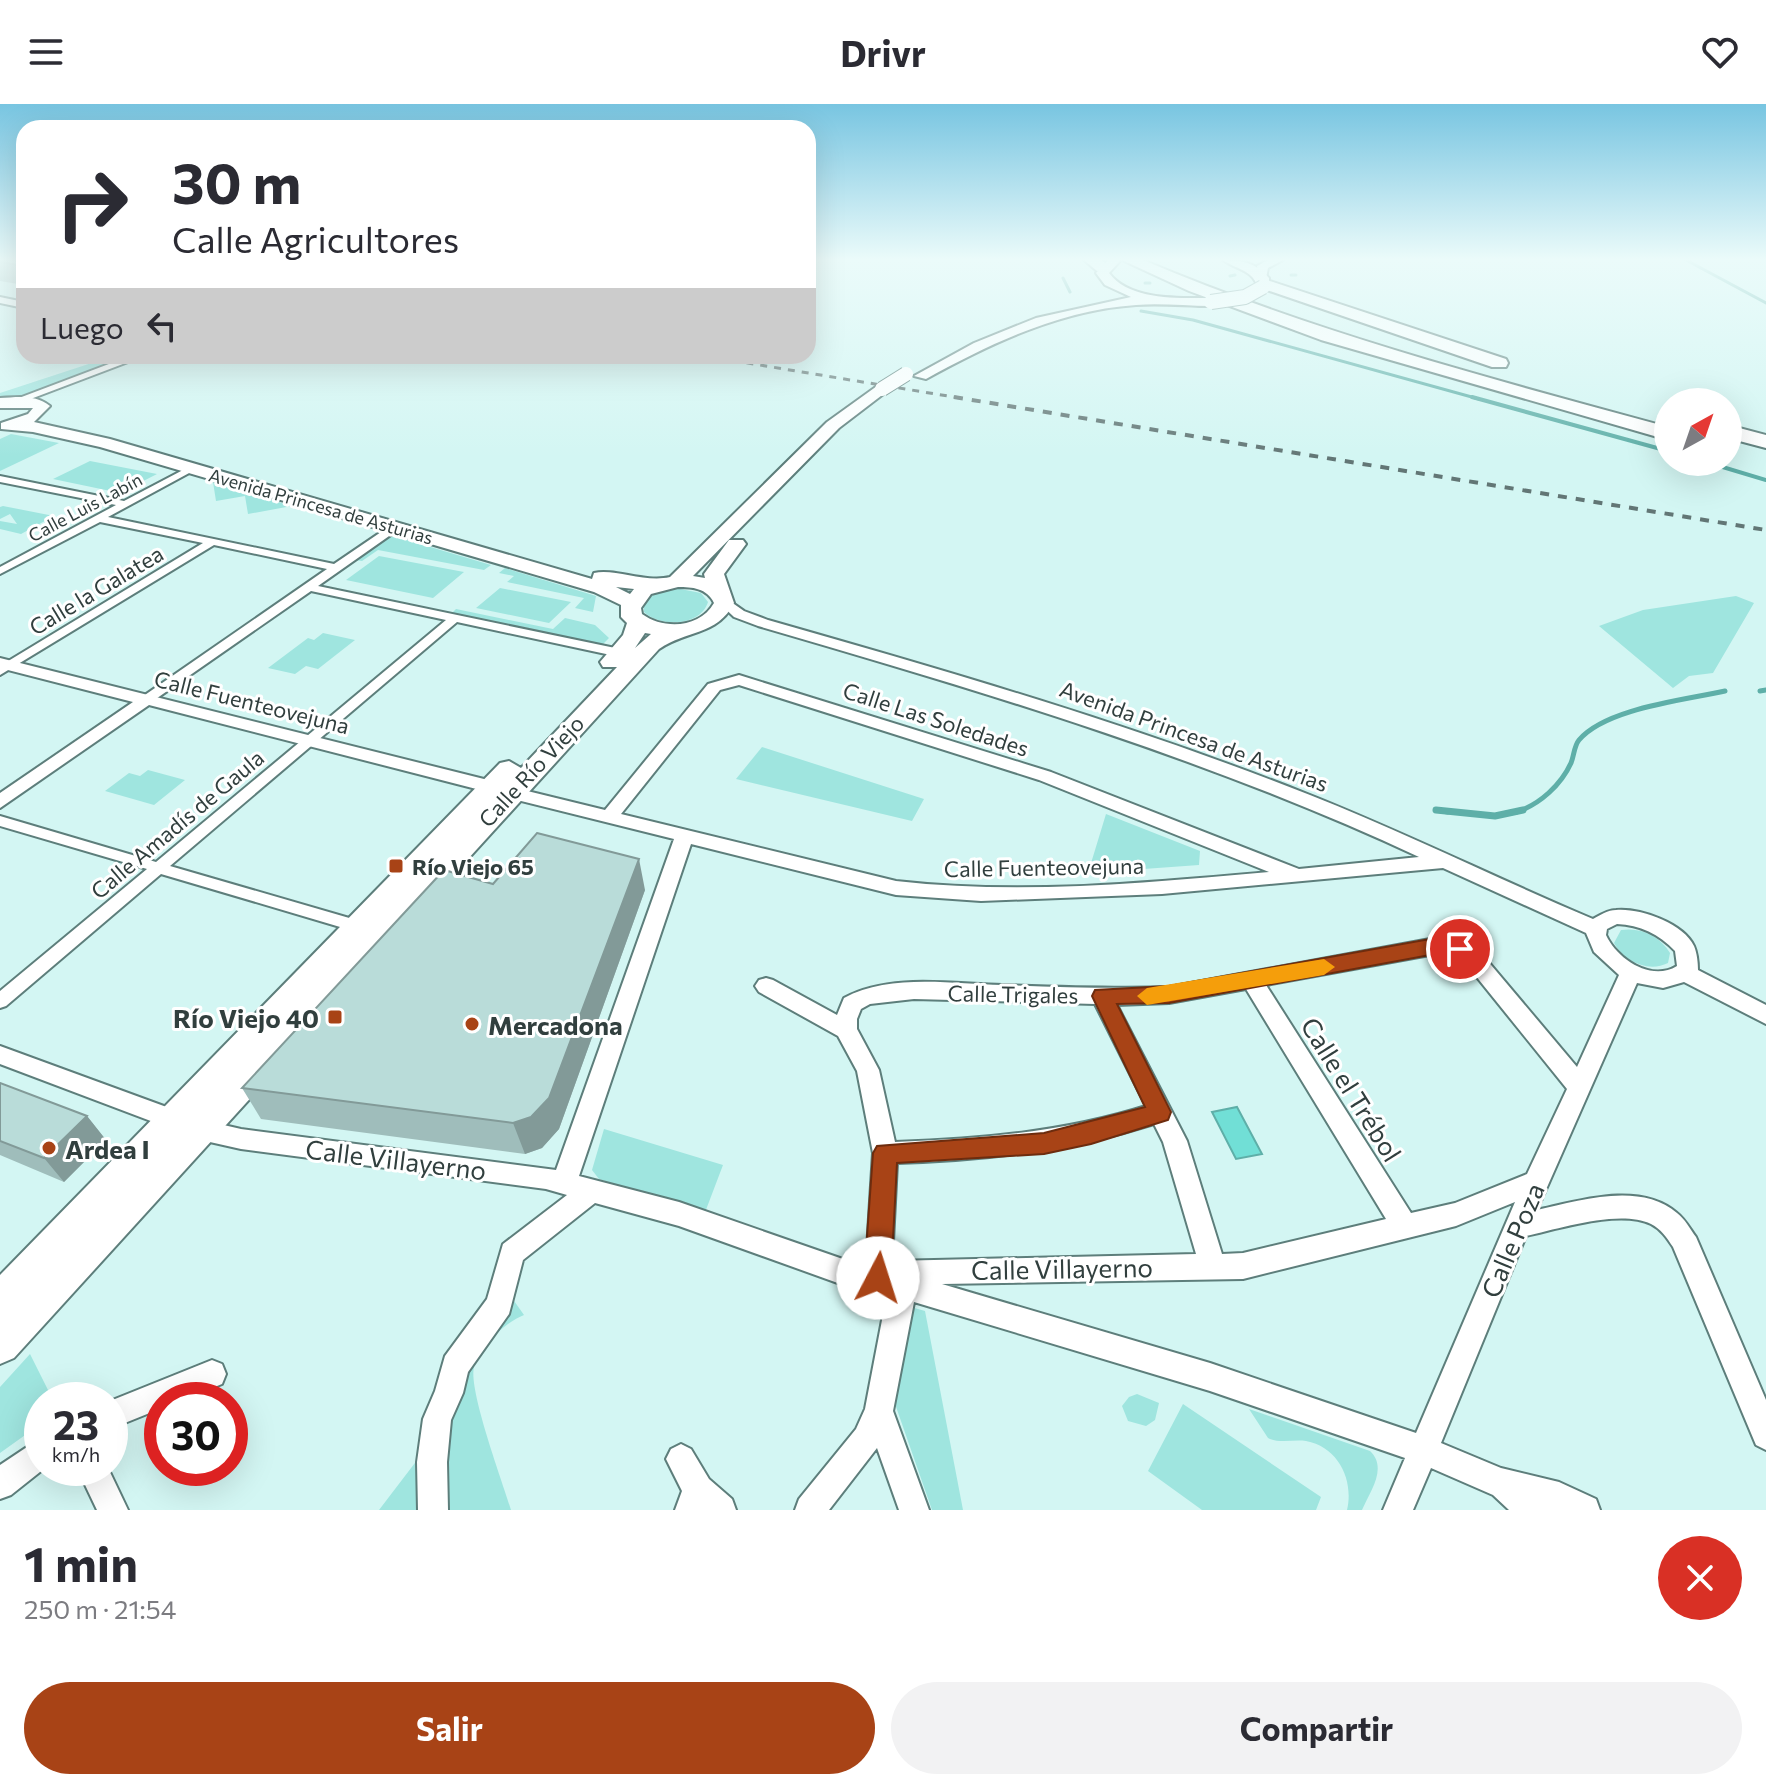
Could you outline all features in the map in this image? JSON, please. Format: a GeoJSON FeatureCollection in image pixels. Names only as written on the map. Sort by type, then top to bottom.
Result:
{"type":"FeatureCollection","features":[{"type":"Feature","properties":{"kind":"highway"},"geometry":{"type":"LineString","coordinates":[[1259,326],[1395,365],[1654,432]]}},
{"type":"Feature","properties":{"kind":"highway"},"geometry":{"type":"LineString","coordinates":[[1301,326],[1654,432]]}},
{"type":"Feature","properties":{"kind":"highway"},"geometry":{"type":"LineString","coordinates":[[1343,326],[1654,412]]}},
{"type":"Feature","properties":{"kind":"highway"},"geometry":{"type":"LineString","coordinates":[[1390,326],[1517,369]]}},
{"type":"Feature","properties":{"kind":"highway"},"geometry":{"type":"LineString","coordinates":[[1625,401],[1654,411]]}},
{"type":"Feature","properties":{"kind":"highway"},"geometry":{"type":"LineString","coordinates":[[1742,436],[1766,443]]}},
{"type":"Feature","properties":{"kind":"highway"},"geometry":{"type":"LineString","coordinates":[[1742,456],[1766,463]]}},
{"type":"Feature","properties":{"kind":"main road"},"geometry":{"type":"LineString","coordinates":[[635,612],[644,590],[669,583],[833,425],[913,375],[986,335],[1014,326]]}},
{"type":"Feature","properties":{"kind":"main road"},"geometry":{"type":"LineString","coordinates":[[913,375],[1035,326]]}},
{"type":"Feature","properties":{"kind":"main road"},"geometry":{"type":"LineString","coordinates":[[672,630],[708,622],[720,613],[721,596],[713,576],[725,556],[828,447],[889,390]]}},
{"type":"Feature","properties":{"kind":"main road","name":"Avenida Princesa de Asturias"},"geometry":{"type":"LineString","coordinates":[[8,402],[43,406],[47,421],[612,581],[702,584],[721,596]]}},
{"type":"Feature","properties":{"kind":"main road"},"geometry":{"type":"LineString","coordinates":[[4,427],[43,406]]}},
{"type":"Feature","properties":{"kind":"main road","name":"Avenida Princesa de Asturias"},"geometry":{"type":"LineString","coordinates":[[4,427],[33,427],[104,443],[601,588],[635,612],[672,630]]}},
{"type":"Feature","properties":{"kind":"main road","name":"Calle Río Viejo"},"geometry":{"type":"LineString","coordinates":[[0,1303],[188,1125],[501,790],[633,637],[635,612]]}},
{"type":"Feature","properties":{"kind":"main road","name":"Calle Río Viejo"},"geometry":{"type":"LineString","coordinates":[[0,1344],[357,926],[651,644],[672,630]]}},
{"type":"Feature","properties":{"kind":"street"},"geometry":{"type":"LineString","coordinates":[[8,402],[116,364]]}},
{"type":"Feature","properties":{"kind":"street"},"geometry":{"type":"LineString","coordinates":[[43,406],[133,364]]}},
{"type":"Feature","properties":{"kind":"street","name":"Calle Luis Labín"},"geometry":{"type":"LineString","coordinates":[[0,571],[186,472]]}},
{"type":"Feature","properties":{"kind":"street"},"geometry":{"type":"LineString","coordinates":[[3,482],[124,504]]}},
{"type":"Feature","properties":{"kind":"street"},"geometry":{"type":"LineString","coordinates":[[97,518],[336,568]]}},
{"type":"Feature","properties":{"kind":"street"},"geometry":{"type":"LineString","coordinates":[[0,802],[388,532]]}},
{"type":"Feature","properties":{"kind":"street","name":"Calle la Galatea"},"geometry":{"type":"LineString","coordinates":[[3,667],[212,542]]}},
{"type":"Feature","properties":{"kind":"street"},"geometry":{"type":"LineString","coordinates":[[0,556],[21,560]]}},
{"type":"Feature","properties":{"kind":"street"},"geometry":{"type":"LineString","coordinates":[[308,587],[620,653]]}},
{"type":"Feature","properties":{"kind":"street","name":"Avenida Princesa de Asturias"},"geometry":{"type":"LineString","coordinates":[[721,596],[739,614],[763,623],[1103,725],[1293,795],[1597,929]]}},
{"type":"Feature","properties":{"kind":"street","name":"Calle Amadís de Gaula"},"geometry":{"type":"LineString","coordinates":[[0,1001],[455,618]]}},
{"type":"Feature","properties":{"kind":"street","name":"Avenida Princesa de Asturias"},"geometry":{"type":"LineString","coordinates":[[708,622],[763,623]]}},
{"type":"Feature","properties":{"kind":"street","name":"Calle Fuenteovejuna"},"geometry":{"type":"LineString","coordinates":[[3,667],[310,741],[684,838],[896,888],[950,896],[1043,895],[1299,876],[1446,861]]}},
{"type":"Feature","properties":{"kind":"street","name":"Calle Las Soledades"},"geometry":{"type":"LineString","coordinates":[[608,818],[714,687],[739,680],[1045,776],[1299,876]]}},
{"type":"Feature","properties":{"kind":"street"},"geometry":{"type":"LineString","coordinates":[[0,821],[357,926]]}},
{"type":"Feature","properties":{"kind":"street"},"geometry":{"type":"LineString","coordinates":[[1378,831],[1389,851],[1378,867]]}},
{"type":"Feature","properties":{"kind":"street"},"geometry":{"type":"LineString","coordinates":[[564,1183],[684,838]]}},
{"type":"Feature","properties":{"kind":"street"},"geometry":{"type":"LineString","coordinates":[[1684,973],[1689,961],[1685,948],[1653,924],[1614,917],[1597,929],[1598,944],[1605,954],[1631,972],[1661,980],[1684,973],[1766,1015]]}},
{"type":"Feature","properties":{"kind":"street","name":"Calle Trigales"},"geometry":{"type":"LineString","coordinates":[[846,1030],[852,1004],[866,996],[914,991],[1169,995],[1430,947],[1460,949],[1474,959],[1580,1088]]}},
{"type":"Feature","properties":{"kind":"street","name":"Calle Poza"},"geometry":{"type":"LineString","coordinates":[[1398,1510],[1536,1182],[1631,972]]}},
{"type":"Feature","properties":{"kind":"street","name":"Calle el Trébol"},"geometry":{"type":"LineString","coordinates":[[1252,981],[1405,1227]]}},
{"type":"Feature","properties":{"kind":"street"},"geometry":{"type":"LineString","coordinates":[[766,986],[846,1030],[868,1070],[885,1153],[889,1283],[901,1299],[879,1411],[866,1439],[810,1510]]}},
{"type":"Feature","properties":{"kind":"street"},"geometry":{"type":"LineString","coordinates":[[1102,996],[1175,1141],[1213,1266]]}},
{"type":"Feature","properties":{"kind":"street","name":"Calle Villayerno"},"geometry":{"type":"LineString","coordinates":[[0,1055],[228,1137],[564,1183],[679,1214],[860,1278],[889,1283],[924,1272],[1243,1266],[1456,1214],[1536,1182]]}},
{"type":"Feature","properties":{"kind":"street"},"geometry":{"type":"LineString","coordinates":[[885,1153],[1044,1143],[1091,1134],[1160,1112]]}},
{"type":"Feature","properties":{"kind":"street"},"geometry":{"type":"LineString","coordinates":[[433,1510],[432,1462],[437,1419],[449,1393],[455,1366],[499,1305],[512,1253],[590,1192]]}},
{"type":"Feature","properties":{"kind":"street"},"geometry":{"type":"LineString","coordinates":[[1518,1226],[1629,1206],[1650,1210],[1673,1225],[1687,1246],[1766,1435]]}},
{"type":"Feature","properties":{"kind":"street"},"geometry":{"type":"LineString","coordinates":[[889,1283],[1210,1377],[1423,1450],[1501,1483],[1540,1491],[1585,1510]]}},
{"type":"Feature","properties":{"kind":"street"},"geometry":{"type":"LineString","coordinates":[[128,1408],[212,1374]]}},
{"type":"Feature","properties":{"kind":"street"},"geometry":{"type":"LineString","coordinates":[[879,1411],[914,1510]]}},
{"type":"Feature","properties":{"kind":"street"},"geometry":{"type":"LineString","coordinates":[[681,1459],[703,1503]]}},
{"type":"Feature","properties":{"kind":"street"},"geometry":{"type":"LineString","coordinates":[[0,1484],[24,1466]]}},
{"type":"Feature","properties":{"kind":"street"},"geometry":{"type":"LineString","coordinates":[[1501,1483],[1531,1510]]}},
{"type":"Feature","properties":{"kind":"street"},"geometry":{"type":"LineString","coordinates":[[101,1486],[113,1510]]}},
{"type":"Feature","properties":{"kind":"shaded area"},"geometry":{"type":"Polygon","coordinates":[[[89,364],[110,364],[36,393],[0,400],[0,393],[89,364]]]}},
{"type":"Feature","properties":{"kind":"shaded area"},"geometry":{"type":"Polygon","coordinates":[[[11,434],[59,443],[0,471],[0,439],[11,434]]]}},
{"type":"Feature","properties":{"kind":"shaded area"},"geometry":{"type":"Polygon","coordinates":[[[90,461],[157,474],[120,493],[53,479],[90,461]]]}},
{"type":"Feature","properties":{"kind":"shaded area"},"geometry":{"type":"Polygon","coordinates":[[[213,482],[292,506],[248,514],[245,496],[216,501],[213,482]]]}},
{"type":"Feature","properties":{"kind":"shaded area"},"geometry":{"type":"Polygon","coordinates":[[[0,507],[54,516],[21,534],[0,529],[0,521],[17,524],[10,514],[0,519],[0,507]]]}},
{"type":"Feature","properties":{"kind":"shaded area"},"geometry":{"type":"Polygon","coordinates":[[[390,535],[491,565],[484,570],[378,550],[362,561],[355,560],[390,535]]]}},
{"type":"Feature","properties":{"kind":"shaded area"},"geometry":{"type":"Polygon","coordinates":[[[379,556],[464,572],[433,598],[346,580],[379,556]]]}},
{"type":"Feature","properties":{"kind":"shaded area"},"geometry":{"type":"Polygon","coordinates":[[[505,568],[596,596],[593,612],[575,608],[584,598],[507,582],[514,576],[499,573],[505,568]]]}},
{"type":"Feature","properties":{"kind":"shaded area"},"geometry":{"type":"Polygon","coordinates":[[[500,588],[571,602],[549,623],[476,608],[500,588]]]}},
{"type":"Feature","properties":{"kind":"shaded area"},"geometry":{"type":"Polygon","coordinates":[[[675,588],[701,593],[708,602],[704,610],[680,622],[660,621],[644,612],[644,602],[656,593],[675,588]]]}},
{"type":"Feature","properties":{"kind":"shaded area"},"geometry":{"type":"Polygon","coordinates":[[[1736,596],[1754,603],[1713,673],[1689,676],[1673,688],[1599,626],[1643,610],[1736,596]]]}},
{"type":"Feature","properties":{"kind":"shaded area"},"geometry":{"type":"Polygon","coordinates":[[[456,609],[553,629],[565,618],[595,625],[609,638],[603,644],[452,613],[456,609]]]}},
{"type":"Feature","properties":{"kind":"shaded area"},"geometry":{"type":"Polygon","coordinates":[[[323,633],[355,640],[318,669],[306,666],[295,674],[268,668],[308,638],[314,640],[323,633]]]}},
{"type":"Feature","properties":{"kind":"shaded area"},"geometry":{"type":"Polygon","coordinates":[[[762,747],[924,799],[912,821],[736,779],[762,747]]]}},
{"type":"Feature","properties":{"kind":"shaded area"},"geometry":{"type":"Polygon","coordinates":[[[148,770],[185,780],[154,805],[105,791],[129,773],[140,776],[148,770]]]}},
{"type":"Feature","properties":{"kind":"shaded area"},"geometry":{"type":"Polygon","coordinates":[[[1106,814],[1200,851],[1199,865],[1088,873],[1106,814]]]}},
{"type":"Feature","properties":{"kind":"shaded area"},"geometry":{"type":"Polygon","coordinates":[[[1621,930],[1643,931],[1655,937],[1670,953],[1668,963],[1653,967],[1630,960],[1614,943],[1621,930]]]}},
{"type":"Feature","properties":{"kind":"shaded area"},"geometry":{"type":"Polygon","coordinates":[[[1237,1107],[1262,1154],[1236,1159],[1212,1112],[1237,1107]]]}},
{"type":"Feature","properties":{"kind":"shaded area"},"geometry":{"type":"Polygon","coordinates":[[[604,1129],[723,1165],[704,1215],[599,1179],[592,1170],[604,1129]]]}},
{"type":"Feature","properties":{"kind":"shaded area"},"geometry":{"type":"Polygon","coordinates":[[[512,1298],[524,1315],[494,1336],[474,1367],[481,1415],[511,1510],[445,1510],[441,1447],[462,1373],[512,1298]]]}},
{"type":"Feature","properties":{"kind":"shaded area"},"geometry":{"type":"Polygon","coordinates":[[[911,1307],[925,1311],[963,1510],[932,1510],[894,1401],[911,1307]]]}},
{"type":"Feature","properties":{"kind":"shaded area"},"geometry":{"type":"Polygon","coordinates":[[[30,1354],[44,1382],[24,1382],[24,1436],[0,1453],[0,1387],[30,1354]]]}},
{"type":"Feature","properties":{"kind":"shaded area"},"geometry":{"type":"Polygon","coordinates":[[[1137,1394],[1159,1403],[1155,1420],[1146,1426],[1128,1421],[1122,1406],[1129,1397],[1137,1394]]]}},
{"type":"Feature","properties":{"kind":"shaded area"},"geometry":{"type":"Polygon","coordinates":[[[1183,1404],[1321,1497],[1316,1510],[1202,1510],[1148,1471],[1183,1404]]]}},
{"type":"Feature","properties":{"kind":"shaded area"},"geometry":{"type":"Polygon","coordinates":[[[1249,1409],[1370,1451],[1375,1458],[1377,1472],[1362,1510],[1347,1510],[1346,1477],[1342,1467],[1327,1450],[1306,1441],[1268,1438],[1249,1409]]]}},
{"type":"Feature","properties":{"kind":"shaded area"},"geometry":{"type":"Polygon","coordinates":[[[421,1455],[421,1510],[379,1510],[421,1455]]]}},
{"type":"Feature","properties":{"kind":"building","name":"Mercadona"},"geometry":{"type":"Polygon","coordinates":[[[537,833],[639,859],[549,1098],[531,1117],[513,1123],[242,1088],[444,870],[493,884],[537,833]]]}},
{"type":"Feature","properties":{"kind":"building"},"geometry":{"type":"Polygon","coordinates":[[[0,1083],[87,1116],[44,1158],[0,1141],[0,1083]]]}},
{"type":"Feature","properties":{"kind":"waterway"},"geometry":{"type":"LineString","coordinates":[[1213,326],[1479,399]]}},
{"type":"Feature","properties":{"kind":"waterway"},"geometry":{"type":"LineString","coordinates":[[1472,397],[1654,447]]}},
{"type":"Feature","properties":{"kind":"waterway"},"geometry":{"type":"LineString","coordinates":[[1742,473],[1766,480]]}},
{"type":"Feature","properties":{"kind":"waterway"},"geometry":{"type":"LineString","coordinates":[[1760,691],[1766,690]]}},
{"type":"Feature","properties":{"kind":"waterway"},"geometry":{"type":"LineString","coordinates":[[1520,811],[1542,799],[1556,786],[1571,763],[1577,742],[1591,729],[1648,707],[1725,691]]}},
{"type":"Feature","properties":{"kind":"waterway"},"geometry":{"type":"LineString","coordinates":[[1448,812],[1436,810],[1495,816],[1520,811]]}},
{"type":"Feature","properties":{"kind":"railway"},"geometry":{"type":"LineString","coordinates":[[754,364],[966,399]]}},
{"type":"Feature","properties":{"kind":"railway"},"geometry":{"type":"LineString","coordinates":[[954,397],[1766,530]]}},
{"type":"Feature","properties":{"kind":"slow traffic"},"geometry":{"type":"LineString","coordinates":[[1147,996],[1169,995],[1324,967]]}},
{"type":"Feature","properties":{"kind":"place","name":"Río Viejo 65"},"geometry":{"type":"Point","coordinates":[396,866]}},
{"type":"Feature","properties":{"kind":"place","name":"Río Viejo 40"},"geometry":{"type":"Point","coordinates":[335,1017]}},
{"type":"Feature","properties":{"kind":"place","name":"Mercadona"},"geometry":{"type":"Point","coordinates":[472,1024]}},
{"type":"Feature","properties":{"kind":"place","name":"Ardea I"},"geometry":{"type":"Point","coordinates":[49,1148]}},
{"type":"Feature","properties":{"kind":"route"},"geometry":{"type":"LineString","coordinates":[[878,1278],[886,1189],[885,1153],[1044,1143],[1091,1134],[1160,1112],[1102,996],[1169,995],[1430,947],[1460,949]]}}]}
